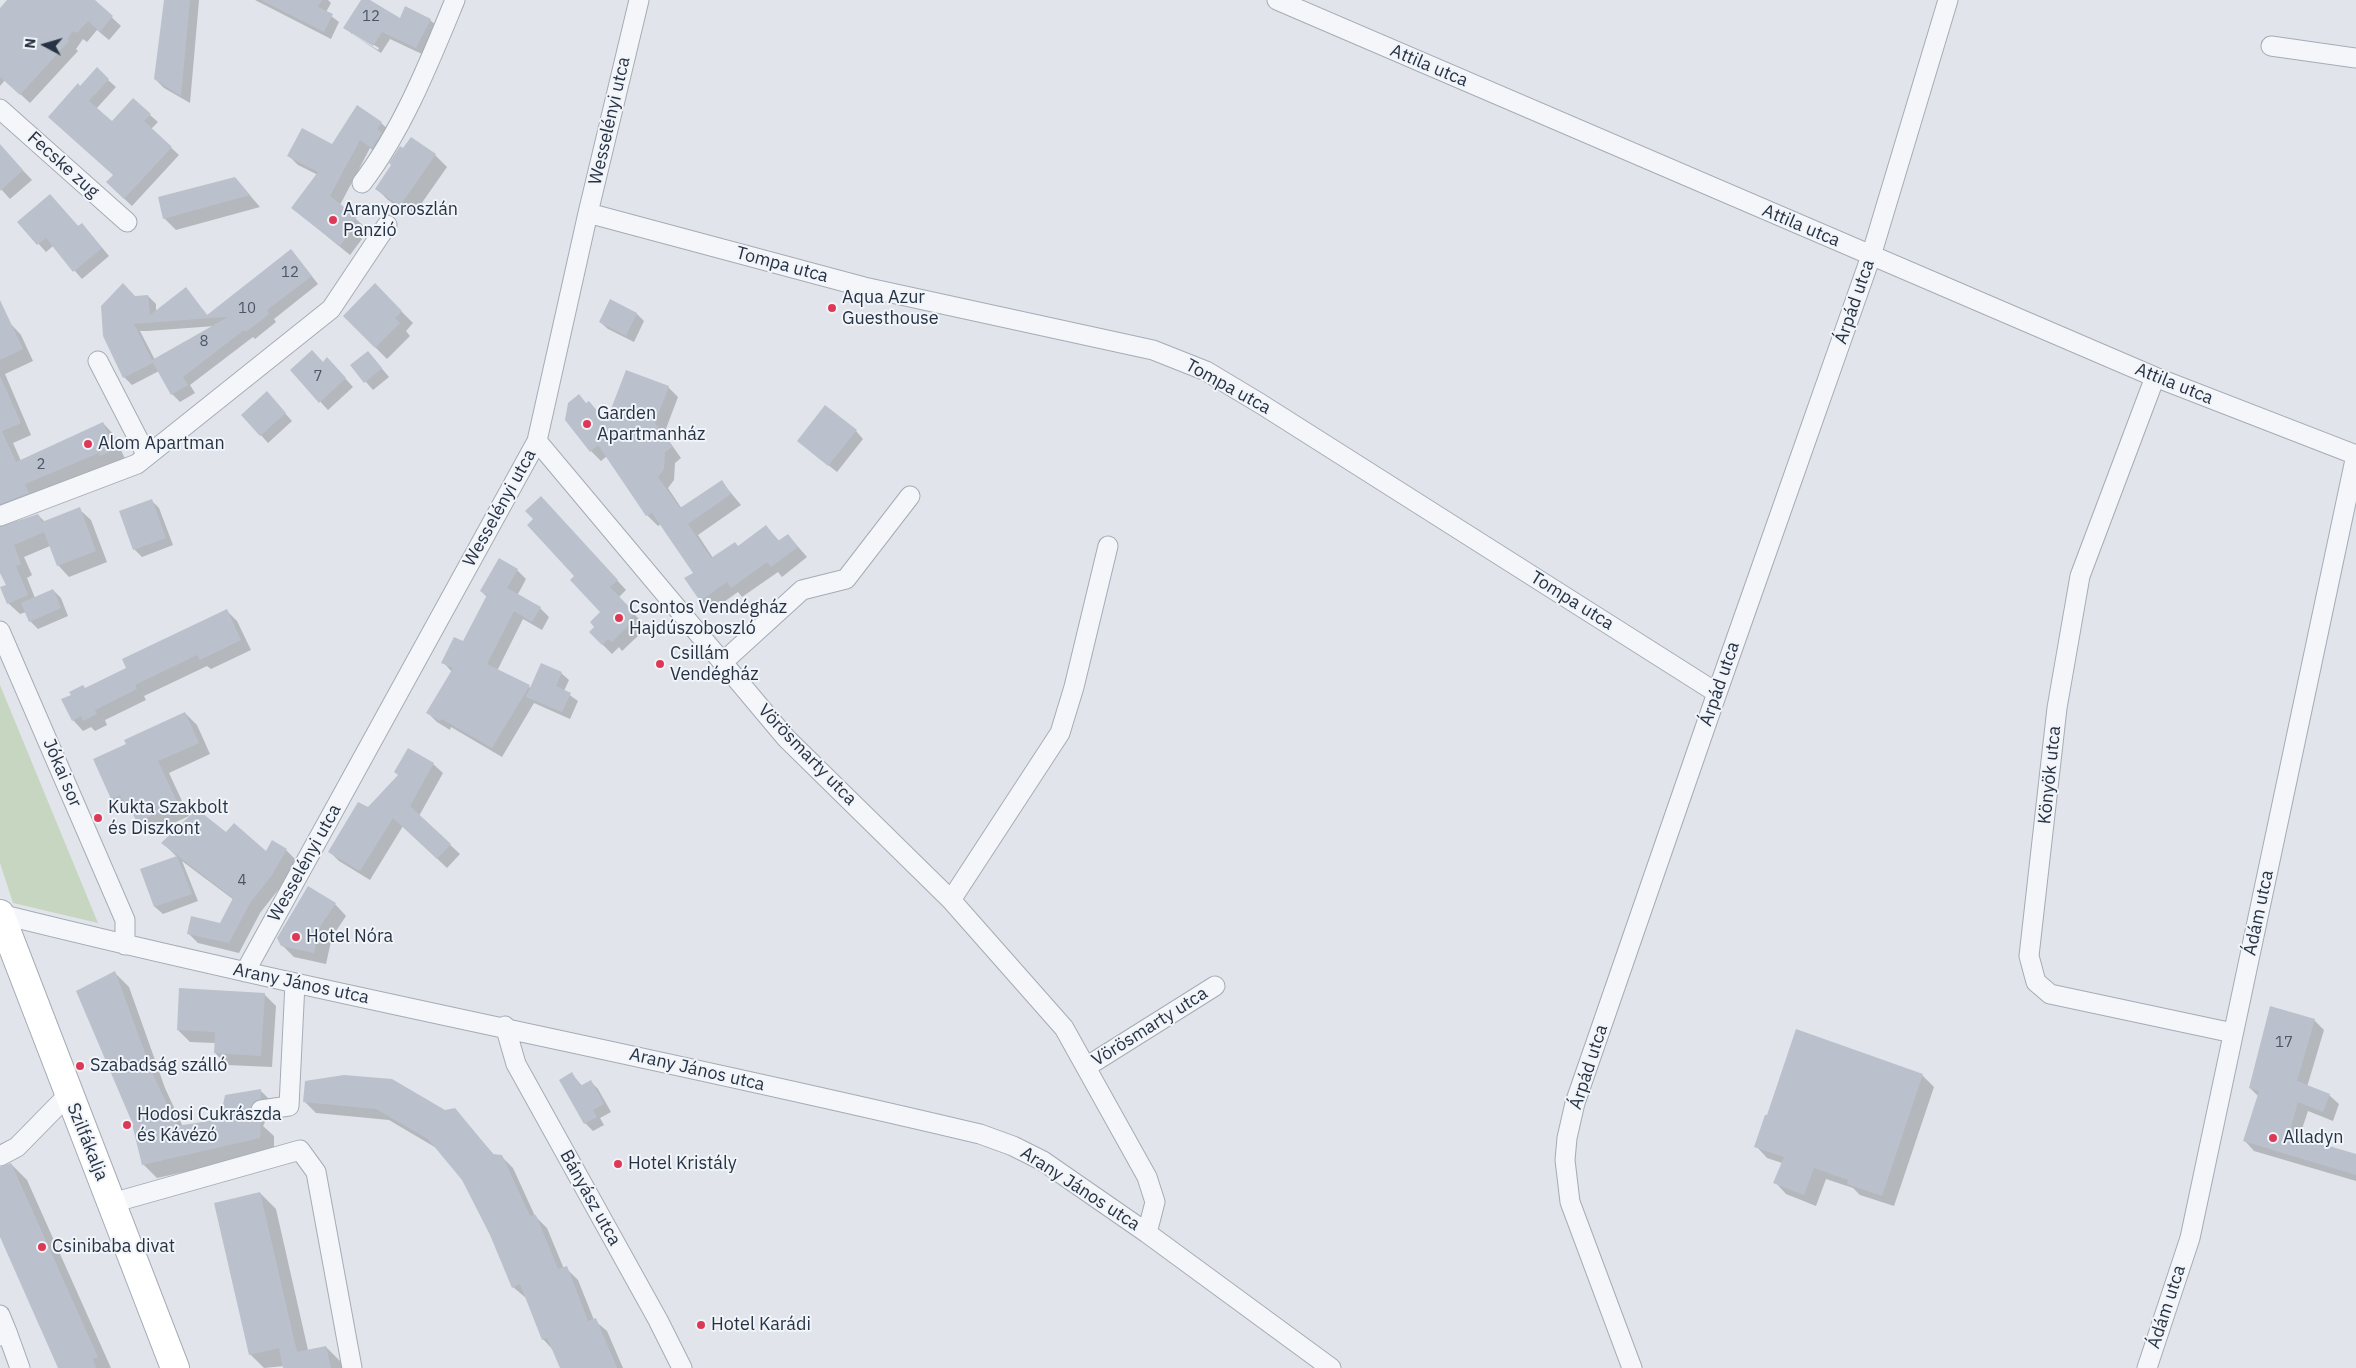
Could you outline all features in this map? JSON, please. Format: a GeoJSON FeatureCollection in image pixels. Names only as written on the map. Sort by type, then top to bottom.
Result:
{"type":"FeatureCollection","features":[{"type":"Feature","properties":{"kind":"street"},"geometry":{"type":"LineString","coordinates":[[362,183],[375,164],[416,91],[455,0]]}},
{"type":"Feature","properties":{"kind":"street","name":"Wesselényi utca"},"geometry":{"type":"LineString","coordinates":[[245,972],[537,441],[638,0]]}},
{"type":"Feature","properties":{"kind":"street","name":"Attila utca"},"geometry":{"type":"LineString","coordinates":[[1277,0],[2154,377],[2356,455]]}},
{"type":"Feature","properties":{"kind":"street","name":"Árpád utca"},"geometry":{"type":"LineString","coordinates":[[1632,1368],[1570,1202],[1566,1181],[1567,1138],[1578,1094],[1871,256],[1948,0]]}},
{"type":"Feature","properties":{"kind":"street"},"geometry":{"type":"LineString","coordinates":[[2271,46],[2356,58]]}},
{"type":"Feature","properties":{"kind":"street","name":"Fecske zug"},"geometry":{"type":"LineString","coordinates":[[0,109],[127,222]]}},
{"type":"Feature","properties":{"kind":"street","name":"Tompa utca"},"geometry":{"type":"LineString","coordinates":[[588,213],[864,287],[1153,350],[1206,371],[1717,693]]}},
{"type":"Feature","properties":{"kind":"street"},"geometry":{"type":"LineString","coordinates":[[0,516],[137,464],[331,309],[386,225]]}},
{"type":"Feature","properties":{"kind":"street"},"geometry":{"type":"LineString","coordinates":[[98,361],[147,456]]}},
{"type":"Feature","properties":{"kind":"street","name":"Könyök utca"},"geometry":{"type":"LineString","coordinates":[[2154,377],[2080,576],[2057,708],[2029,956],[2036,982],[2050,994],[2233,1033]]}},
{"type":"Feature","properties":{"kind":"street","name":"Vörösmarty utca"},"geometry":{"type":"LineString","coordinates":[[537,441],[786,738],[950,900],[1064,1028],[1147,1177],[1155,1202],[1147,1233]]}},
{"type":"Feature","properties":{"kind":"street","name":"Ádám utca"},"geometry":{"type":"LineString","coordinates":[[2147,1368],[2190,1238],[2356,455]]}},
{"type":"Feature","properties":{"kind":"street"},"geometry":{"type":"LineString","coordinates":[[723,662],[802,590],[846,579],[910,496]]}},
{"type":"Feature","properties":{"kind":"street"},"geometry":{"type":"LineString","coordinates":[[950,900],[1060,733],[1074,687],[1108,546]]}},
{"type":"Feature","properties":{"kind":"street","name":"Jókai sor"},"geometry":{"type":"LineString","coordinates":[[0,631],[118,904],[124,920],[125,945]]}},
{"type":"Feature","properties":{"kind":"street","name":"Arany János utca"},"geometry":{"type":"LineString","coordinates":[[0,914],[245,972],[505,1026],[980,1134],[1013,1146],[1043,1161],[1147,1233],[1332,1368]]}},
{"type":"Feature","properties":{"kind":"street","name":"Szilfákalja"},"geometry":{"type":"LineString","coordinates":[[0,914],[175,1368]]}},
{"type":"Feature","properties":{"kind":"street"},"geometry":{"type":"LineString","coordinates":[[261,1110],[289,1106],[295,983]]}},
{"type":"Feature","properties":{"kind":"street","name":"Vörösmarty utca"},"geometry":{"type":"LineString","coordinates":[[1086,1067],[1215,986]]}},
{"type":"Feature","properties":{"kind":"street","name":"Bányász utca"},"geometry":{"type":"LineString","coordinates":[[505,1026],[516,1064],[658,1320],[682,1368]]}},
{"type":"Feature","properties":{"kind":"street"},"geometry":{"type":"LineString","coordinates":[[0,1156],[17,1147],[68,1094]]}},
{"type":"Feature","properties":{"kind":"street"},"geometry":{"type":"LineString","coordinates":[[112,1204],[300,1150],[316,1172],[352,1368]]}},
{"type":"Feature","properties":{"kind":"street"},"geometry":{"type":"LineString","coordinates":[[2,1328],[20,1368]]}},
{"type":"Feature","properties":{"kind":"green space"},"geometry":{"type":"Polygon","coordinates":[[[0,685],[98,923],[13,903],[0,863],[0,685]]]}},
{"type":"Feature","properties":{"kind":"building"},"geometry":{"type":"Polygon","coordinates":[[[7,0],[95,0],[113,16],[100,32],[88,21],[77,33],[73,31],[67,39],[69,41],[20,95],[0,77],[0,8],[7,0]]]}},
{"type":"Feature","properties":{"kind":"building"},"geometry":{"type":"Polygon","coordinates":[[[164,0],[190,0],[181,96],[154,79],[164,0]]]}},
{"type":"Feature","properties":{"kind":"building"},"geometry":{"type":"Polygon","coordinates":[[[261,0],[322,0],[318,7],[333,14],[324,32],[261,0]]]}},
{"type":"Feature","properties":{"kind":"building"},"geometry":{"type":"Polygon","coordinates":[[[361,0],[370,0],[400,18],[405,6],[431,19],[416,48],[382,32],[373,46],[343,28],[361,0]]]}},
{"type":"Feature","properties":{"kind":"building"},"geometry":{"type":"Polygon","coordinates":[[[97,67],[109,79],[89,101],[112,121],[133,98],[151,114],[144,121],[172,147],[124,199],[106,182],[113,175],[48,117],[78,83],[80,86],[97,67]]]}},
{"type":"Feature","properties":{"kind":"building"},"geometry":{"type":"Polygon","coordinates":[[[357,105],[382,122],[377,129],[382,133],[372,148],[360,140],[330,196],[357,217],[349,226],[353,229],[340,246],[291,208],[318,172],[287,156],[302,128],[332,144],[357,105]]]}},
{"type":"Feature","properties":{"kind":"building"},"geometry":{"type":"Polygon","coordinates":[[[411,137],[436,154],[400,206],[375,189],[391,165],[389,163],[400,146],[403,148],[411,137]]]}},
{"type":"Feature","properties":{"kind":"building"},"geometry":{"type":"Polygon","coordinates":[[[0,144],[23,170],[0,191],[0,144]]]}},
{"type":"Feature","properties":{"kind":"building"},"geometry":{"type":"Polygon","coordinates":[[[235,177],[250,195],[163,219],[158,197],[235,177]]]}},
{"type":"Feature","properties":{"kind":"building"},"geometry":{"type":"Polygon","coordinates":[[[50,194],[78,226],[82,223],[102,248],[73,272],[46,238],[37,245],[17,222],[50,194]]]}},
{"type":"Feature","properties":{"kind":"building"},"geometry":{"type":"Polygon","coordinates":[[[291,249],[312,276],[267,310],[269,314],[246,332],[244,330],[183,377],[188,385],[171,395],[152,361],[153,363],[123,378],[103,336],[101,306],[123,283],[135,296],[148,295],[150,315],[186,287],[207,315],[291,249]],[[228,317],[134,324],[152,360],[228,317]]]}},
{"type":"Feature","properties":{"kind":"building"},"geometry":{"type":"Polygon","coordinates":[[[375,283],[402,311],[395,318],[400,323],[375,348],[343,316],[375,283]]]}},
{"type":"Feature","properties":{"kind":"building"},"geometry":{"type":"Polygon","coordinates":[[[610,299],[637,313],[626,336],[599,322],[610,299]]]}},
{"type":"Feature","properties":{"kind":"building"},"geometry":{"type":"Polygon","coordinates":[[[0,300],[23,349],[0,360],[0,300]]]}},
{"type":"Feature","properties":{"kind":"building"},"geometry":{"type":"Polygon","coordinates":[[[312,350],[323,362],[327,357],[346,378],[319,403],[290,370],[312,350]]]}},
{"type":"Feature","properties":{"kind":"building"},"geometry":{"type":"Polygon","coordinates":[[[368,351],[382,368],[364,383],[350,365],[368,351]]]}},
{"type":"Feature","properties":{"kind":"building"},"geometry":{"type":"Polygon","coordinates":[[[626,370],[669,386],[655,423],[672,447],[665,452],[664,469],[658,477],[680,508],[722,480],[731,494],[688,524],[711,558],[735,542],[738,546],[766,525],[778,541],[788,534],[798,547],[771,567],[767,562],[731,588],[727,582],[700,601],[684,578],[693,573],[652,513],[646,516],[598,445],[590,452],[565,420],[568,403],[579,394],[586,403],[589,401],[606,422],[626,370]]]}},
{"type":"Feature","properties":{"kind":"building"},"geometry":{"type":"Polygon","coordinates":[[[0,376],[21,423],[2,431],[16,462],[103,422],[115,449],[100,456],[99,453],[25,484],[29,493],[0,504],[0,376]]]}},
{"type":"Feature","properties":{"kind":"building"},"geometry":{"type":"Polygon","coordinates":[[[267,391],[286,413],[260,436],[241,415],[267,391]]]}},
{"type":"Feature","properties":{"kind":"building"},"geometry":{"type":"Polygon","coordinates":[[[825,405],[857,430],[828,466],[797,441],[825,405]]]}},
{"type":"Feature","properties":{"kind":"building"},"geometry":{"type":"Polygon","coordinates":[[[541,496],[618,580],[610,587],[635,613],[628,620],[631,623],[612,642],[608,639],[602,645],[589,632],[594,627],[590,622],[600,612],[570,580],[574,576],[527,525],[533,519],[525,511],[541,496]]]}},
{"type":"Feature","properties":{"kind":"building"},"geometry":{"type":"Polygon","coordinates":[[[152,499],[166,538],[133,550],[119,511],[152,499]]]}},
{"type":"Feature","properties":{"kind":"building"},"geometry":{"type":"Polygon","coordinates":[[[80,507],[96,551],[57,566],[44,532],[14,545],[21,564],[16,566],[28,595],[7,604],[0,587],[6,585],[0,573],[0,527],[38,514],[42,522],[80,507]]]}},
{"type":"Feature","properties":{"kind":"building"},"geometry":{"type":"Polygon","coordinates":[[[499,558],[518,569],[507,588],[541,607],[532,622],[514,611],[487,664],[530,685],[492,748],[442,719],[440,721],[426,713],[453,668],[441,663],[454,637],[463,641],[487,595],[480,591],[499,558]]]}},
{"type":"Feature","properties":{"kind":"building"},"geometry":{"type":"Polygon","coordinates":[[[53,589],[61,608],[29,622],[21,603],[53,589]]]}},
{"type":"Feature","properties":{"kind":"building"},"geometry":{"type":"Polygon","coordinates":[[[227,609],[241,640],[200,660],[197,655],[135,685],[137,689],[95,710],[97,714],[83,721],[81,716],[72,721],[61,699],[71,695],[69,692],[83,685],[85,688],[126,668],[122,659],[227,609]]]}},
{"type":"Feature","properties":{"kind":"building"},"geometry":{"type":"Polygon","coordinates":[[[541,663],[562,672],[556,686],[571,693],[562,712],[526,697],[541,663]]]}},
{"type":"Feature","properties":{"kind":"building"},"geometry":{"type":"Polygon","coordinates":[[[185,712],[199,743],[158,761],[178,804],[137,822],[131,810],[127,812],[120,795],[111,799],[93,759],[126,744],[124,740],[185,712]]]}},
{"type":"Feature","properties":{"kind":"building"},"geometry":{"type":"Polygon","coordinates":[[[408,748],[434,763],[410,806],[451,844],[437,859],[393,818],[360,871],[328,852],[358,802],[368,807],[398,775],[394,772],[408,748]]]}},
{"type":"Feature","properties":{"kind":"building"},"geometry":{"type":"Polygon","coordinates":[[[197,809],[226,832],[234,823],[266,851],[272,840],[287,849],[272,875],[250,903],[229,943],[187,934],[191,916],[220,923],[233,898],[161,843],[197,809]]]}},
{"type":"Feature","properties":{"kind":"building"},"geometry":{"type":"Polygon","coordinates":[[[177,856],[192,894],[154,907],[140,869],[177,856]]]}},
{"type":"Feature","properties":{"kind":"building"},"geometry":{"type":"Polygon","coordinates":[[[308,886],[336,903],[321,925],[314,953],[281,946],[277,938],[308,886]]]}},
{"type":"Feature","properties":{"kind":"building"},"geometry":{"type":"Polygon","coordinates":[[[115,971],[152,1072],[177,1126],[220,1119],[225,1095],[261,1089],[261,1099],[254,1102],[250,1111],[252,1117],[261,1121],[260,1138],[142,1165],[131,1120],[76,991],[115,971]]]}},
{"type":"Feature","properties":{"kind":"building"},"geometry":{"type":"Polygon","coordinates":[[[179,988],[265,993],[261,1056],[214,1053],[215,1032],[177,1030],[179,988]]]}},
{"type":"Feature","properties":{"kind":"building"},"geometry":{"type":"Polygon","coordinates":[[[2270,1006],[2315,1019],[2297,1081],[2330,1094],[2323,1112],[2298,1102],[2289,1134],[2356,1154],[2356,1175],[2243,1141],[2259,1091],[2249,1088],[2270,1006]]]}},
{"type":"Feature","properties":{"kind":"building"},"geometry":{"type":"Polygon","coordinates":[[[1796,1029],[1923,1074],[1882,1196],[1847,1184],[1848,1180],[1814,1168],[1804,1195],[1773,1183],[1784,1157],[1754,1147],[1765,1115],[1767,1115],[1796,1029]]]}},
{"type":"Feature","properties":{"kind":"building"},"geometry":{"type":"Polygon","coordinates":[[[572,1072],[580,1086],[591,1080],[604,1104],[593,1110],[597,1117],[584,1124],[559,1080],[572,1072]]]}},
{"type":"Feature","properties":{"kind":"building"},"geometry":{"type":"Polygon","coordinates":[[[344,1075],[392,1079],[445,1110],[455,1108],[493,1154],[502,1155],[530,1216],[536,1215],[558,1269],[567,1266],[588,1321],[596,1318],[617,1368],[560,1368],[547,1338],[542,1340],[520,1284],[512,1288],[490,1235],[462,1180],[428,1139],[376,1109],[303,1102],[305,1081],[344,1075]]]}},
{"type":"Feature","properties":{"kind":"building"},"geometry":{"type":"Polygon","coordinates":[[[11,1163],[98,1357],[93,1359],[96,1368],[58,1368],[0,1237],[0,1167],[11,1163]]]}},
{"type":"Feature","properties":{"kind":"building"},"geometry":{"type":"Polygon","coordinates":[[[260,1192],[297,1352],[326,1346],[331,1368],[283,1368],[279,1348],[249,1355],[214,1203],[260,1192]]]}},
{"type":"Feature","properties":{"kind":"place","name":"Aranyoroszlán Panzió"},"geometry":{"type":"Point","coordinates":[333,220]}},
{"type":"Feature","properties":{"kind":"place","name":"Aqua Azur Guesthouse"},"geometry":{"type":"Point","coordinates":[832,308]}},
{"type":"Feature","properties":{"kind":"place","name":"Garden Apartmanház"},"geometry":{"type":"Point","coordinates":[587,424]}},
{"type":"Feature","properties":{"kind":"place","name":"Alom Apartman"},"geometry":{"type":"Point","coordinates":[88,444]}},
{"type":"Feature","properties":{"kind":"place","name":"Csontos Vendégház Hajdúszoboszló"},"geometry":{"type":"Point","coordinates":[619,618]}},
{"type":"Feature","properties":{"kind":"place","name":"Csillám Vendégház"},"geometry":{"type":"Point","coordinates":[660,664]}},
{"type":"Feature","properties":{"kind":"place","name":"Kukta Szakbolt és Diszkont"},"geometry":{"type":"Point","coordinates":[98,818]}},
{"type":"Feature","properties":{"kind":"place","name":"Hotel Nóra"},"geometry":{"type":"Point","coordinates":[296,937]}},
{"type":"Feature","properties":{"kind":"place","name":"Szabadság szálló"},"geometry":{"type":"Point","coordinates":[80,1066]}},
{"type":"Feature","properties":{"kind":"place","name":"Hodosi Cukrászda és Kávézó"},"geometry":{"type":"Point","coordinates":[127,1125]}},
{"type":"Feature","properties":{"kind":"place","name":"Alladyn"},"geometry":{"type":"Point","coordinates":[2273,1138]}},
{"type":"Feature","properties":{"kind":"place","name":"Hotel Kristály"},"geometry":{"type":"Point","coordinates":[618,1164]}},
{"type":"Feature","properties":{"kind":"place","name":"Csinibaba divat"},"geometry":{"type":"Point","coordinates":[42,1247]}},
{"type":"Feature","properties":{"kind":"place","name":"Hotel Karádi"},"geometry":{"type":"Point","coordinates":[701,1325]}}]}
